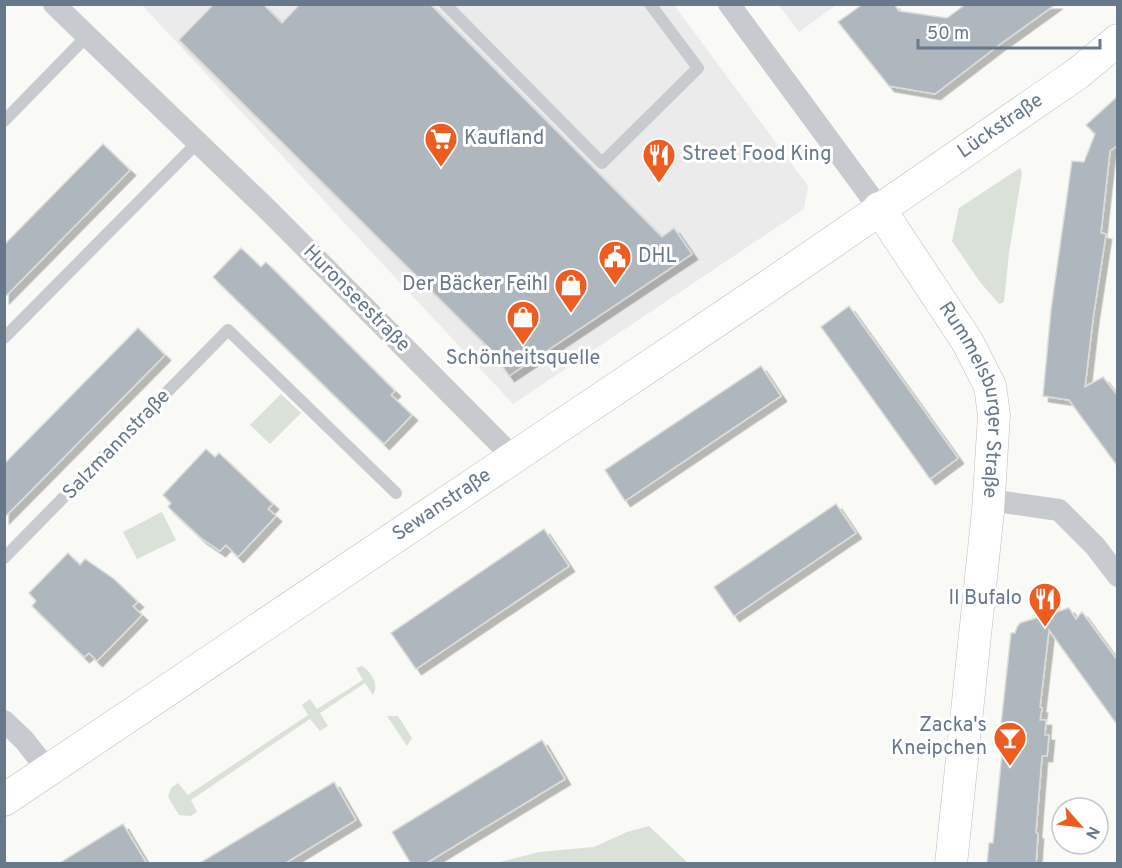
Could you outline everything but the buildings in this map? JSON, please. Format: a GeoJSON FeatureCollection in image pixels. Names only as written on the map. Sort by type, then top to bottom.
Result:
{"type":"FeatureCollection","features":[{"type":"Feature","properties":{"kind":"street","name":"Huronseestraße"},"geometry":{"type":"LineString","coordinates":[[54,4],[198,142],[513,457]]}},
{"type":"Feature","properties":{"kind":"street","name":"Rummelsburger Straße"},"geometry":{"type":"LineString","coordinates":[[729,4],[879,208],[967,341],[990,386],[994,415],[989,500],[951,864]]}},
{"type":"Feature","properties":{"kind":"street","name":"Lückstraße"},"geometry":{"type":"LineString","coordinates":[[879,208],[1077,74],[1118,40]]}},
{"type":"Feature","properties":{"kind":"street","name":"Sewanstraße"},"geometry":{"type":"LineString","coordinates":[[4,800],[770,285],[879,208]]}},
{"type":"Feature","properties":{"kind":"street"},"geometry":{"type":"LineString","coordinates":[[989,500],[1059,510],[1095,546],[1118,576]]}},
{"type":"Feature","properties":{"kind":"street"},"geometry":{"type":"LineString","coordinates":[[4,722],[24,740],[48,770]]}},
{"type":"Feature","properties":{"kind":"lane"},"geometry":{"type":"LineString","coordinates":[[445,4],[602,163],[698,68],[650,4]]}},
{"type":"Feature","properties":{"kind":"lane"},"geometry":{"type":"LineString","coordinates":[[4,121],[86,37]]}},
{"type":"Feature","properties":{"kind":"lane"},"geometry":{"type":"LineString","coordinates":[[4,339],[198,142]]}},
{"type":"Feature","properties":{"kind":"lane","name":"Salzmannstraße"},"geometry":{"type":"LineString","coordinates":[[4,558],[228,330],[396,493]]}},
{"type":"Feature","properties":{"kind":"shaded area"},"geometry":{"type":"Polygon","coordinates":[[[142,5],[674,5],[808,186],[804,209],[513,404],[142,5]]]}},
{"type":"Feature","properties":{"kind":"shaded area"},"geometry":{"type":"Polygon","coordinates":[[[779,5],[836,5],[799,32],[779,5]]]}},
{"type":"Feature","properties":{"kind":"shaded area"},"geometry":{"type":"Polygon","coordinates":[[[1020,168],[1022,173],[1009,253],[1004,302],[999,304],[980,282],[952,241],[959,208],[1020,168]]]}},
{"type":"Feature","properties":{"kind":"shaded area"},"geometry":{"type":"Polygon","coordinates":[[[281,394],[301,413],[270,444],[250,425],[281,394]]]}},
{"type":"Feature","properties":{"kind":"shaded area"},"geometry":{"type":"Polygon","coordinates":[[[162,512],[176,540],[137,559],[123,532],[162,512]]]}},
{"type":"Feature","properties":{"kind":"shaded area"},"geometry":{"type":"Polygon","coordinates":[[[362,666],[374,679],[373,695],[365,683],[320,713],[328,726],[320,731],[310,719],[191,800],[197,812],[191,816],[179,815],[168,797],[171,788],[178,783],[188,795],[308,715],[302,705],[310,699],[317,709],[363,680],[356,668],[362,666]]]}},
{"type":"Feature","properties":{"kind":"shaded area"},"geometry":{"type":"Polygon","coordinates":[[[387,716],[398,716],[412,738],[407,746],[387,716]]]}},
{"type":"Feature","properties":{"kind":"shaded area"},"geometry":{"type":"Polygon","coordinates":[[[649,826],[688,863],[496,863],[539,852],[594,847],[627,832],[649,826]]]}},
{"type":"Feature","properties":{"kind":"place","name":"Kaufland"},"geometry":{"type":"Point","coordinates":[441,168]}},
{"type":"Feature","properties":{"kind":"place","name":"Street Food King"},"geometry":{"type":"Point","coordinates":[659,184]}},
{"type":"Feature","properties":{"kind":"place","name":"DHL"},"geometry":{"type":"Point","coordinates":[615,286]}},
{"type":"Feature","properties":{"kind":"place","name":"Der Bäcker Feihl"},"geometry":{"type":"Point","coordinates":[571,314]}},
{"type":"Feature","properties":{"kind":"place","name":"Schönheitsquelle"},"geometry":{"type":"Point","coordinates":[523,346]}},
{"type":"Feature","properties":{"kind":"place","name":"Il Bufalo"},"geometry":{"type":"Point","coordinates":[1045,628]}},
{"type":"Feature","properties":{"kind":"place","name":"Zacka's Kneipchen"},"geometry":{"type":"Point","coordinates":[1010,767]}}]}
